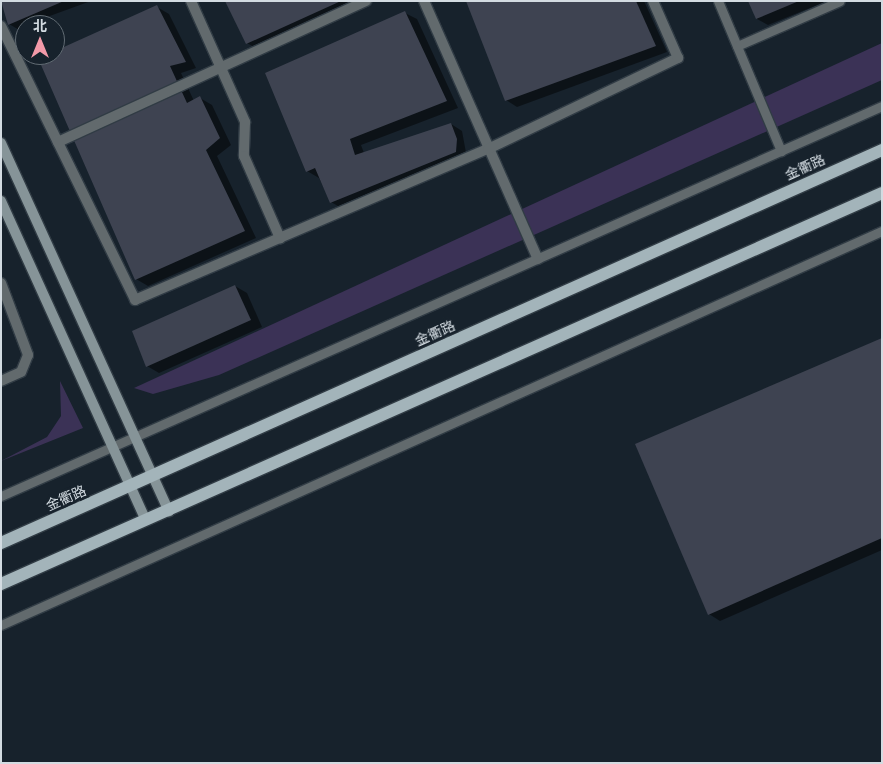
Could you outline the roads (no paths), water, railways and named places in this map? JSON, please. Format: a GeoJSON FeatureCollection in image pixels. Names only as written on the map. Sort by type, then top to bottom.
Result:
{"type":"FeatureCollection","features":[{"type":"Feature","properties":{"kind":"main road"},"geometry":{"type":"LineString","coordinates":[[1,143],[168,511]]}},
{"type":"Feature","properties":{"kind":"main road","name":"金衢路"},"geometry":{"type":"LineString","coordinates":[[1,543],[882,150]]}},
{"type":"Feature","properties":{"kind":"main road"},"geometry":{"type":"LineString","coordinates":[[1,584],[882,193]]}},
{"type":"Feature","properties":{"kind":"main road"},"geometry":{"type":"LineString","coordinates":[[1,201],[146,520]]}},
{"type":"Feature","properties":{"kind":"street"},"geometry":{"type":"LineString","coordinates":[[191,1],[245,122],[244,156],[280,238]]}},
{"type":"Feature","properties":{"kind":"street"},"geometry":{"type":"LineString","coordinates":[[58,142],[366,1]]}},
{"type":"Feature","properties":{"kind":"street"},"geometry":{"type":"LineString","coordinates":[[424,1],[538,259]]}},
{"type":"Feature","properties":{"kind":"street"},"geometry":{"type":"LineString","coordinates":[[1,26],[135,300],[488,149],[678,58],[653,1]]}},
{"type":"Feature","properties":{"kind":"street"},"geometry":{"type":"LineString","coordinates":[[1,283],[28,355],[21,372],[1,381]]}},
{"type":"Feature","properties":{"kind":"lane"},"geometry":{"type":"LineString","coordinates":[[718,1],[781,151]]}},
{"type":"Feature","properties":{"kind":"lane"},"geometry":{"type":"LineString","coordinates":[[737,46],[840,1]]}},
{"type":"Feature","properties":{"kind":"lane"},"geometry":{"type":"LineString","coordinates":[[1,496],[882,106]]}},
{"type":"Feature","properties":{"kind":"lane"},"geometry":{"type":"LineString","coordinates":[[1,625],[882,231]]}}]}
